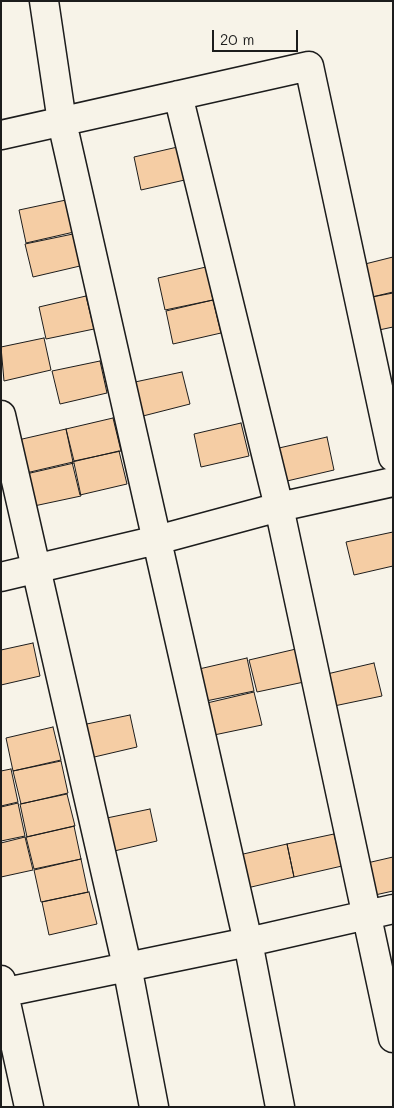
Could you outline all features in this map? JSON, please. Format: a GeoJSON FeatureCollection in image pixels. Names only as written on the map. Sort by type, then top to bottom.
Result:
{"type":"FeatureCollection","features":[{"type":"Feature","properties":{"kind":"street"},"geometry":{"type":"LineString","coordinates":[[44,1],[62,122],[248,942],[280,1107]]}},
{"type":"Feature","properties":{"kind":"street"},"geometry":{"type":"LineString","coordinates":[[1,135],[309,66],[393,457]]}},
{"type":"Feature","properties":{"kind":"street"},"geometry":{"type":"LineString","coordinates":[[178,95],[279,507],[393,1038]]}},
{"type":"Feature","properties":{"kind":"street"},"geometry":{"type":"LineString","coordinates":[[1,415],[127,966],[154,1107]]}},
{"type":"Feature","properties":{"kind":"street"},"geometry":{"type":"LineString","coordinates":[[1,576],[158,540],[279,507],[393,482]]}},
{"type":"Feature","properties":{"kind":"street"},"geometry":{"type":"LineString","coordinates":[[29,1107],[2,988],[248,942],[393,909]]}},
{"type":"Feature","properties":{"kind":"building"},"geometry":{"type":"Polygon","coordinates":[[[182,146],[189,179],[141,190],[134,157],[182,146]]]}},
{"type":"Feature","properties":{"kind":"building"},"geometry":{"type":"Polygon","coordinates":[[[66,200],[74,232],[26,243],[19,210],[66,200]]]}},
{"type":"Feature","properties":{"kind":"building"},"geometry":{"type":"Polygon","coordinates":[[[73,234],[80,266],[33,277],[25,244],[73,234]]]}},
{"type":"Feature","properties":{"kind":"building"},"geometry":{"type":"Polygon","coordinates":[[[393,257],[393,292],[372,297],[365,264],[393,257]]]}},
{"type":"Feature","properties":{"kind":"building"},"geometry":{"type":"Polygon","coordinates":[[[206,267],[213,300],[165,310],[158,278],[206,267]]]}},
{"type":"Feature","properties":{"kind":"building"},"geometry":{"type":"Polygon","coordinates":[[[393,293],[393,327],[379,330],[372,297],[393,293]]]}},
{"type":"Feature","properties":{"kind":"building"},"geometry":{"type":"Polygon","coordinates":[[[86,296],[94,329],[46,339],[39,307],[86,296]]]}},
{"type":"Feature","properties":{"kind":"building"},"geometry":{"type":"Polygon","coordinates":[[[213,300],[221,333],[173,344],[166,311],[213,300]]]}},
{"type":"Feature","properties":{"kind":"building"},"geometry":{"type":"Polygon","coordinates":[[[44,338],[51,370],[4,381],[1,347],[44,338]]]}},
{"type":"Feature","properties":{"kind":"building"},"geometry":{"type":"Polygon","coordinates":[[[100,361],[107,393],[60,404],[52,371],[100,361]]]}},
{"type":"Feature","properties":{"kind":"building"},"geometry":{"type":"Polygon","coordinates":[[[182,372],[190,404],[143,416],[135,382],[182,372]]]}},
{"type":"Feature","properties":{"kind":"building"},"geometry":{"type":"Polygon","coordinates":[[[113,418],[121,451],[74,461],[66,429],[113,418]]]}},
{"type":"Feature","properties":{"kind":"building"},"geometry":{"type":"Polygon","coordinates":[[[241,423],[249,456],[201,467],[194,434],[241,423]]]}},
{"type":"Feature","properties":{"kind":"building"},"geometry":{"type":"Polygon","coordinates":[[[66,429],[73,462],[26,473],[18,440],[66,429]]]}},
{"type":"Feature","properties":{"kind":"building"},"geometry":{"type":"Polygon","coordinates":[[[327,437],[334,470],[287,481],[279,448],[327,437]]]}},
{"type":"Feature","properties":{"kind":"building"},"geometry":{"type":"Polygon","coordinates":[[[119,451],[127,484],[80,495],[72,462],[119,451]]]}},
{"type":"Feature","properties":{"kind":"building"},"geometry":{"type":"Polygon","coordinates":[[[74,463],[81,496],[34,506],[26,474],[74,463]]]}},
{"type":"Feature","properties":{"kind":"building"},"geometry":{"type":"Polygon","coordinates":[[[393,532],[393,566],[354,575],[346,542],[393,532]]]}},
{"type":"Feature","properties":{"kind":"building"},"geometry":{"type":"Polygon","coordinates":[[[33,643],[40,676],[1,685],[1,650],[33,643]]]}},
{"type":"Feature","properties":{"kind":"building"},"geometry":{"type":"Polygon","coordinates":[[[296,649],[304,682],[257,692],[249,660],[296,649]]]}},
{"type":"Feature","properties":{"kind":"building"},"geometry":{"type":"Polygon","coordinates":[[[247,658],[254,691],[206,701],[199,669],[247,658]]]}},
{"type":"Feature","properties":{"kind":"building"},"geometry":{"type":"Polygon","coordinates":[[[374,663],[382,696],[334,706],[327,674],[374,663]]]}},
{"type":"Feature","properties":{"kind":"building"},"geometry":{"type":"Polygon","coordinates":[[[254,692],[262,725],[214,735],[207,703],[254,692]]]}},
{"type":"Feature","properties":{"kind":"building"},"geometry":{"type":"Polygon","coordinates":[[[130,715],[137,747],[90,758],[82,725],[130,715]]]}},
{"type":"Feature","properties":{"kind":"building"},"geometry":{"type":"Polygon","coordinates":[[[53,727],[61,760],[13,771],[6,738],[53,727]]]}},
{"type":"Feature","properties":{"kind":"building"},"geometry":{"type":"Polygon","coordinates":[[[61,761],[68,793],[21,804],[13,771],[61,761]]]}},
{"type":"Feature","properties":{"kind":"building"},"geometry":{"type":"Polygon","coordinates":[[[11,769],[18,802],[1,806],[1,771],[11,769]]]}},
{"type":"Feature","properties":{"kind":"building"},"geometry":{"type":"Polygon","coordinates":[[[67,794],[75,826],[27,837],[20,804],[67,794]]]}},
{"type":"Feature","properties":{"kind":"building"},"geometry":{"type":"Polygon","coordinates":[[[18,803],[25,836],[1,841],[1,807],[18,803]]]}},
{"type":"Feature","properties":{"kind":"building"},"geometry":{"type":"Polygon","coordinates":[[[150,809],[157,841],[110,852],[102,819],[150,809]]]}},
{"type":"Feature","properties":{"kind":"building"},"geometry":{"type":"Polygon","coordinates":[[[74,826],[81,859],[34,869],[26,837],[74,826]]]}},
{"type":"Feature","properties":{"kind":"building"},"geometry":{"type":"Polygon","coordinates":[[[334,834],[342,866],[294,877],[287,844],[334,834]]]}},
{"type":"Feature","properties":{"kind":"building"},"geometry":{"type":"Polygon","coordinates":[[[25,837],[33,870],[1,877],[1,843],[25,837]]]}},
{"type":"Feature","properties":{"kind":"building"},"geometry":{"type":"Polygon","coordinates":[[[287,844],[294,877],[247,888],[239,855],[287,844]]]}},
{"type":"Feature","properties":{"kind":"building"},"geometry":{"type":"Polygon","coordinates":[[[393,857],[393,891],[375,895],[367,863],[393,857]]]}},
{"type":"Feature","properties":{"kind":"building"},"geometry":{"type":"Polygon","coordinates":[[[81,859],[88,892],[41,902],[34,870],[81,859]]]}},
{"type":"Feature","properties":{"kind":"building"},"geometry":{"type":"Polygon","coordinates":[[[89,892],[97,924],[49,935],[42,902],[89,892]]]}}]}
